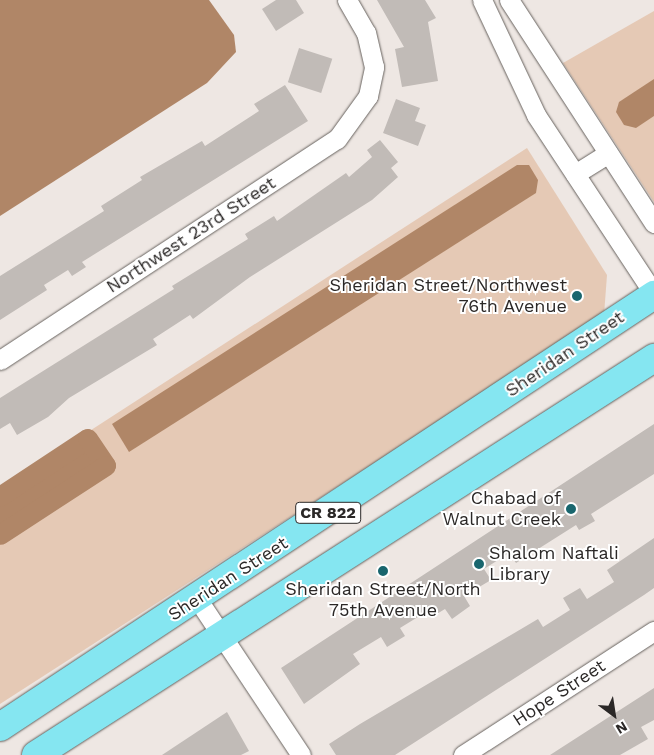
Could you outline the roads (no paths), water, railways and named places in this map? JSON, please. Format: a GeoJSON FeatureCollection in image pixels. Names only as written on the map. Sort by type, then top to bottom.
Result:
{"type":"FeatureCollection","features":[{"type":"Feature","properties":{"kind":"main road","name":"Sheridan Street"},"geometry":{"type":"LineString","coordinates":[[0,727],[198,600],[654,295]]}},
{"type":"Feature","properties":{"kind":"main road","name":"CR 822"},"geometry":{"type":"LineString","coordinates":[[36,755],[654,358]]}},
{"type":"Feature","properties":{"kind":"street","name":"Northwest 23rd Street"},"geometry":{"type":"LineString","coordinates":[[0,360],[337,139],[368,96],[374,67],[366,33],[347,0]]}},
{"type":"Feature","properties":{"kind":"street"},"geometry":{"type":"LineString","coordinates":[[482,0],[536,114],[654,295]]}},
{"type":"Feature","properties":{"kind":"street"},"geometry":{"type":"LineString","coordinates":[[509,0],[654,224]]}},
{"type":"Feature","properties":{"kind":"street"},"geometry":{"type":"LineString","coordinates":[[575,174],[608,153]]}},
{"type":"Feature","properties":{"kind":"street"},"geometry":{"type":"LineString","coordinates":[[198,600],[301,755]]}},
{"type":"Feature","properties":{"kind":"street","name":"Hope Street"},"geometry":{"type":"LineString","coordinates":[[463,755],[654,631]]}},
{"type":"Feature","properties":{"kind":"waterway"},"geometry":{"type":"LineString","coordinates":[[0,497],[88,439],[106,466],[0,535]]}},
{"type":"Feature","properties":{"kind":"place","name":"Sheridan Street/Northwest 76th Avenue"},"geometry":{"type":"Point","coordinates":[577,296]}},
{"type":"Feature","properties":{"kind":"place","name":"Chabad of Walnut Creek"},"geometry":{"type":"Point","coordinates":[571,509]}},
{"type":"Feature","properties":{"kind":"place","name":"Shalom Naftali Library"},"geometry":{"type":"Point","coordinates":[479,564]}},
{"type":"Feature","properties":{"kind":"place","name":"Sheridan Street/North 75th Avenue"},"geometry":{"type":"Point","coordinates":[383,571]}}]}
